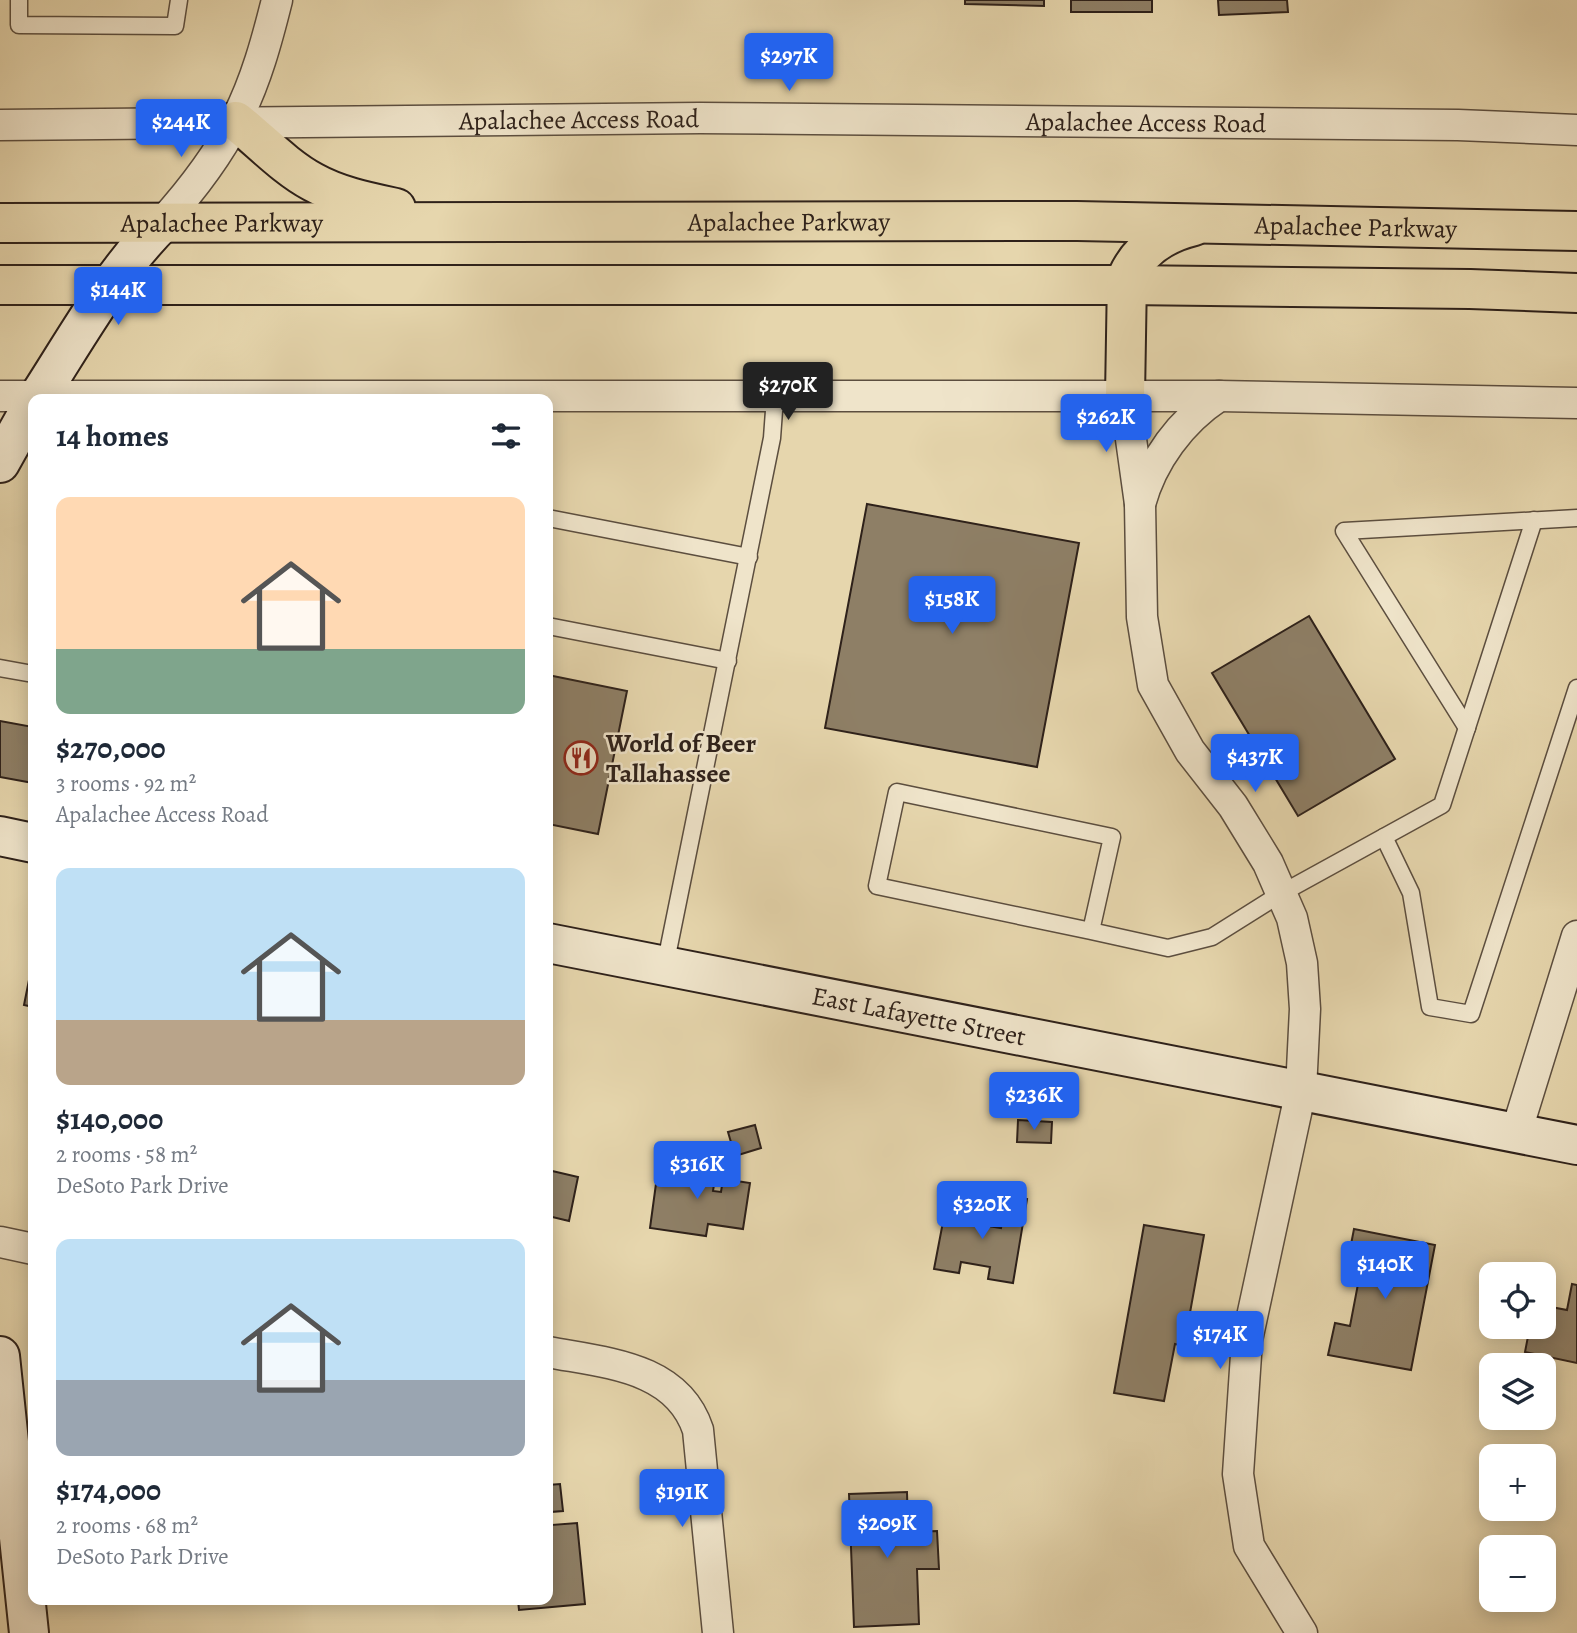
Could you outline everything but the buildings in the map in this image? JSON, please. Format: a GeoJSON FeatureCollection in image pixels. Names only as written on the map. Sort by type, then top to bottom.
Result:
{"type":"FeatureCollection","features":[{"type":"Feature","properties":{"kind":"main road"},"geometry":{"type":"LineString","coordinates":[[236,121],[301,175],[336,192],[362,201],[407,210],[499,222]]}},
{"type":"Feature","properties":{"kind":"main road","name":"Apalachee Parkway"},"geometry":{"type":"LineString","coordinates":[[0,223],[1208,223],[1577,232]]}},
{"type":"Feature","properties":{"kind":"main road"},"geometry":{"type":"LineString","coordinates":[[1125,396],[1126,285],[1136,261],[1158,239],[1179,230],[1208,223]]}},
{"type":"Feature","properties":{"kind":"main road"},"geometry":{"type":"LineString","coordinates":[[0,285],[1126,285],[1577,293]]}},
{"type":"Feature","properties":{"kind":"main road"},"geometry":{"type":"LineString","coordinates":[[1519,290],[1577,309]]}},
{"type":"Feature","properties":{"kind":"street"},"geometry":{"type":"LineString","coordinates":[[40,394],[110,285],[205,169],[236,121],[250,90],[277,0]]}},
{"type":"Feature","properties":{"kind":"street","name":"Apalachee Access Road"},"geometry":{"type":"LineString","coordinates":[[0,125],[714,118],[1458,125],[1577,130]]}},
{"type":"Feature","properties":{"kind":"street"},"geometry":{"type":"LineString","coordinates":[[0,396],[28,399]]}},
{"type":"Feature","properties":{"kind":"street"},"geometry":{"type":"LineString","coordinates":[[1125,396],[1140,504],[1143,617],[1153,685],[1190,751],[1233,806],[1268,863],[1292,918],[1302,963],[1305,1010],[1301,1090],[1247,1340],[1238,1474],[1249,1546],[1302,1633]]}},
{"type":"Feature","properties":{"kind":"street"},"geometry":{"type":"LineString","coordinates":[[1140,504],[1152,471],[1171,442],[1198,411],[1219,396]]}},
{"type":"Feature","properties":{"kind":"street"},"geometry":{"type":"LineString","coordinates":[[553,397],[1219,396],[1577,403]]}},
{"type":"Feature","properties":{"kind":"street"},"geometry":{"type":"LineString","coordinates":[[0,463],[28,414]]}},
{"type":"Feature","properties":{"kind":"street"},"geometry":{"type":"LineString","coordinates":[[0,836],[28,842]]}},
{"type":"Feature","properties":{"kind":"street"},"geometry":{"type":"LineString","coordinates":[[1516,1133],[1577,936]]}},
{"type":"Feature","properties":{"kind":"street","name":"East Lafayette Street"},"geometry":{"type":"LineString","coordinates":[[553,944],[1577,1145]]}},
{"type":"Feature","properties":{"kind":"street"},"geometry":{"type":"LineString","coordinates":[[0,1242],[28,1248]]}},
{"type":"Feature","properties":{"kind":"street"},"geometry":{"type":"LineString","coordinates":[[553,1353],[621,1366],[660,1380],[683,1401],[693,1416],[698,1430],[718,1633]]}},
{"type":"Feature","properties":{"kind":"street"},"geometry":{"type":"LineString","coordinates":[[0,1356],[29,1633]]}},
{"type":"Feature","properties":{"kind":"lane"},"geometry":{"type":"LineString","coordinates":[[19,0],[19,25],[119,26],[175,26],[179,0]]}},
{"type":"Feature","properties":{"kind":"lane"},"geometry":{"type":"LineString","coordinates":[[665,966],[749,557],[772,438],[775,397]]}},
{"type":"Feature","properties":{"kind":"lane"},"geometry":{"type":"LineString","coordinates":[[1467,728],[1344,531],[1577,518]]}},
{"type":"Feature","properties":{"kind":"lane"},"geometry":{"type":"LineString","coordinates":[[553,519],[749,557]]}},
{"type":"Feature","properties":{"kind":"lane"},"geometry":{"type":"LineString","coordinates":[[1091,931],[1112,837],[897,792],[877,886],[1168,948],[1212,937],[1282,893],[1442,805],[1534,520]]}},
{"type":"Feature","properties":{"kind":"lane"},"geometry":{"type":"LineString","coordinates":[[553,627],[728,662]]}},
{"type":"Feature","properties":{"kind":"lane"},"geometry":{"type":"LineString","coordinates":[[0,668],[28,673]]}},
{"type":"Feature","properties":{"kind":"lane"},"geometry":{"type":"LineString","coordinates":[[1384,837],[1411,893],[1430,1007],[1471,1014],[1577,688]]}},
{"type":"Feature","properties":{"kind":"place","name":"World of Beer Tallahassee"},"geometry":{"type":"Point","coordinates":[581,758]}}]}
